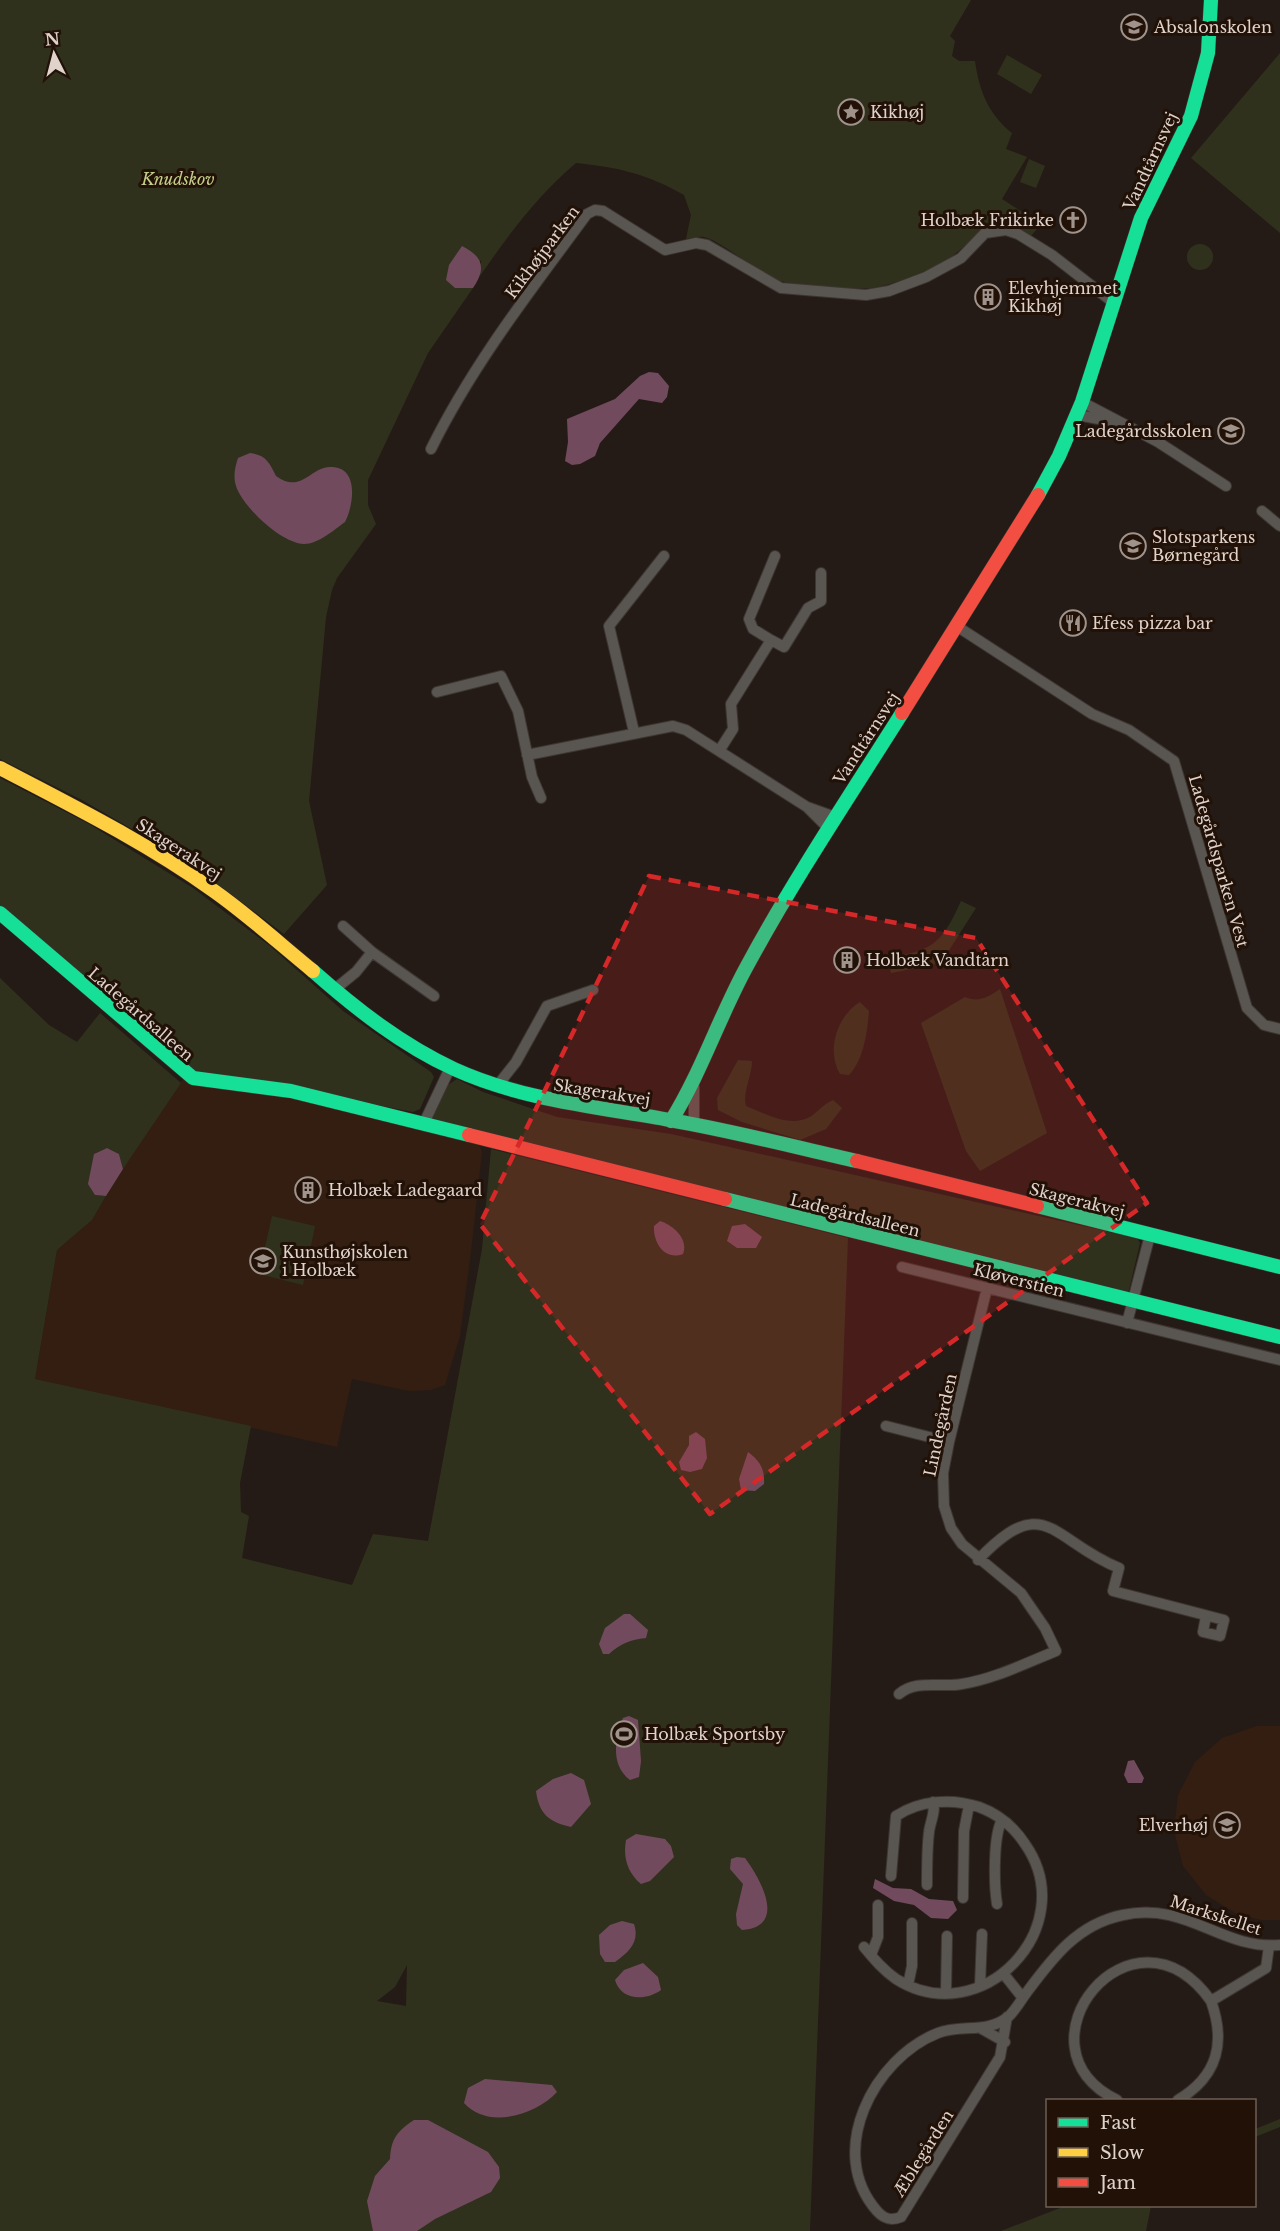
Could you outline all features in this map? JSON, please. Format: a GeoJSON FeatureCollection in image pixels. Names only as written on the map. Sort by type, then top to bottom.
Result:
{"type":"FeatureCollection","features":[{"type":"Feature","properties":{"kind":"street","name":"Vandtårnsvej"},"geometry":{"type":"LineString","coordinates":[[670,1120],[694,1084],[744,971],[831,822],[1025,520],[1080,408],[1153,189],[1191,116],[1208,53],[1211,0]]}},
{"type":"Feature","properties":{"kind":"street","name":"Kikhøjparken"},"geometry":{"type":"LineString","coordinates":[[431,449],[456,399],[475,368],[590,211],[603,211],[665,250],[696,243],[707,245],[781,288],[866,295],[889,291],[948,267],[985,233],[1005,230],[1018,234],[1090,283],[1116,296]]}},
{"type":"Feature","properties":{"kind":"street"},"geometry":{"type":"LineString","coordinates":[[1080,408],[1119,423],[1158,442],[1226,486]]}},
{"type":"Feature","properties":{"kind":"street"},"geometry":{"type":"LineString","coordinates":[[1262,511],[1280,525]]}},
{"type":"Feature","properties":{"kind":"street"},"geometry":{"type":"LineString","coordinates":[[634,732],[609,626],[664,556]]}},
{"type":"Feature","properties":{"kind":"street"},"geometry":{"type":"LineString","coordinates":[[775,556],[749,620],[753,629],[784,647],[808,608],[821,601],[821,573]]}},
{"type":"Feature","properties":{"kind":"street","name":"Ladegårdsparken Vest"},"geometry":{"type":"LineString","coordinates":[[958,627],[1092,714],[1129,730],[1174,761],[1247,1008],[1256,1020],[1276,1029]]}},
{"type":"Feature","properties":{"kind":"street"},"geometry":{"type":"LineString","coordinates":[[719,751],[733,729],[731,704],[771,640]]}},
{"type":"Feature","properties":{"kind":"street"},"geometry":{"type":"LineString","coordinates":[[437,692],[501,676],[518,711],[532,777],[541,798]]}},
{"type":"Feature","properties":{"kind":"street"},"geometry":{"type":"LineString","coordinates":[[527,755],[673,726],[686,730],[831,822]]}},
{"type":"Feature","properties":{"kind":"street","name":"Skagerakvej"},"geometry":{"type":"LineString","coordinates":[[0,768],[102,820],[171,862],[241,912],[399,1038],[450,1068],[497,1086],[559,1103],[670,1120],[784,1144],[1280,1267]]}},
{"type":"Feature","properties":{"kind":"street","name":"Ladegårdsalleen"},"geometry":{"type":"LineString","coordinates":[[0,913],[193,1078],[291,1091],[866,1236],[1280,1337]]}},
{"type":"Feature","properties":{"kind":"street"},"geometry":{"type":"LineString","coordinates":[[343,926],[372,952],[434,996]]}},
{"type":"Feature","properties":{"kind":"street"},"geometry":{"type":"LineString","coordinates":[[340,993],[372,952]]}},
{"type":"Feature","properties":{"kind":"street"},"geometry":{"type":"LineString","coordinates":[[497,1086],[516,1062],[547,1006],[593,990]]}},
{"type":"Feature","properties":{"kind":"street"},"geometry":{"type":"LineString","coordinates":[[514,1091],[516,1062]]}},
{"type":"Feature","properties":{"kind":"street"},"geometry":{"type":"LineString","coordinates":[[423,1123],[450,1068]]}},
{"type":"Feature","properties":{"kind":"street","name":"Vandtårnsvej"},"geometry":{"type":"LineString","coordinates":[[694,1084],[694,1125]]}},
{"type":"Feature","properties":{"kind":"street"},"geometry":{"type":"LineString","coordinates":[[1128,1323],[1150,1235]]}},
{"type":"Feature","properties":{"kind":"street","name":"Kløverstien"},"geometry":{"type":"LineString","coordinates":[[902,1267],[1280,1360]]}},
{"type":"Feature","properties":{"kind":"street","name":"Lindegården"},"geometry":{"type":"LineString","coordinates":[[899,1694],[906,1687],[962,1684],[987,1678],[1056,1651],[1046,1628],[1021,1593],[978,1560],[962,1544],[951,1528],[944,1506],[942,1480],[949,1442],[987,1288]]}},
{"type":"Feature","properties":{"kind":"street"},"geometry":{"type":"LineString","coordinates":[[886,1426],[949,1442]]}},
{"type":"Feature","properties":{"kind":"street"},"geometry":{"type":"LineString","coordinates":[[978,1560],[1010,1530],[1026,1524],[1047,1527],[1119,1568],[1113,1591],[1206,1616]]}},
{"type":"Feature","properties":{"kind":"street"},"geometry":{"type":"LineString","coordinates":[[927,1886],[930,1844],[928,1834],[933,1803]]}},
{"type":"Feature","properties":{"kind":"street"},"geometry":{"type":"LineString","coordinates":[[878,1905],[878,1937],[867,1951],[890,1975],[908,1985],[946,1993],[980,1986],[1003,1973],[1017,1961],[1032,1941],[1039,1923],[1042,1899],[1033,1857],[1017,1833],[1002,1820],[969,1804],[933,1803],[912,1808],[896,1816],[892,1842],[894,1851],[891,1876]]}},
{"type":"Feature","properties":{"kind":"street"},"geometry":{"type":"LineString","coordinates":[[963,1898],[964,1832],[969,1804]]}},
{"type":"Feature","properties":{"kind":"street"},"geometry":{"type":"LineString","coordinates":[[997,1904],[994,1890],[996,1838],[1002,1820]]}},
{"type":"Feature","properties":{"kind":"street","name":"Markskellet"},"geometry":{"type":"LineString","coordinates":[[1007,2018],[1053,1957],[1075,1936],[1092,1925],[1121,1915],[1145,1912],[1170,1914],[1241,1941],[1275,1946]]}},
{"type":"Feature","properties":{"kind":"street"},"geometry":{"type":"LineString","coordinates":[[908,1985],[912,1966],[912,1923]]}},
{"type":"Feature","properties":{"kind":"street"},"geometry":{"type":"LineString","coordinates":[[980,1986],[982,1934]]}},
{"type":"Feature","properties":{"kind":"street"},"geometry":{"type":"LineString","coordinates":[[946,1993],[947,1936]]}},
{"type":"Feature","properties":{"kind":"street"},"geometry":{"type":"LineString","coordinates":[[1211,2001],[1266,1968],[1275,1946]]}},
{"type":"Feature","properties":{"kind":"street"},"geometry":{"type":"LineString","coordinates":[[1115,2099],[1104,2094],[1087,2077],[1080,2064],[1075,2041],[1077,2018],[1086,1996],[1099,1982],[1123,1967],[1143,1963],[1167,1966],[1187,1976],[1211,2001],[1218,2022],[1219,2041],[1210,2070],[1194,2091],[1180,2099]]}},
{"type":"Feature","properties":{"kind":"street"},"geometry":{"type":"LineString","coordinates":[[1003,1973],[1022,1997]]}},
{"type":"Feature","properties":{"kind":"street","name":"Æblegården"},"geometry":{"type":"LineString","coordinates":[[1007,2018],[1005,2042],[1000,2057],[901,2217],[890,2220],[882,2217],[867,2198],[856,2163],[860,2119],[872,2091],[907,2049],[923,2040],[948,2030],[982,2029],[1007,2018]]}},
{"type":"Feature","properties":{"kind":"street"},"geometry":{"type":"LineString","coordinates":[[982,2029],[1005,2042]]}},
{"type":"Feature","properties":{"kind":"highlighted area"},"geometry":{"type":"Polygon","coordinates":[[[649,876],[976,938],[1147,1203],[710,1514],[480,1224],[649,876]]]}},
{"type":"Feature","properties":{"kind":"shaded area"},"geometry":{"type":"Polygon","coordinates":[[[462,246],[475,255],[481,264],[480,275],[473,288],[455,288],[446,280],[449,265],[462,246]]]}},
{"type":"Feature","properties":{"kind":"shaded area"},"geometry":{"type":"Polygon","coordinates":[[[649,372],[658,373],[669,386],[667,397],[662,403],[639,399],[600,443],[595,456],[580,464],[572,465],[565,461],[568,442],[567,419],[615,399],[640,376],[649,372]]]}},
{"type":"Feature","properties":{"kind":"shaded area"},"geometry":{"type":"Polygon","coordinates":[[[250,453],[263,457],[276,476],[285,481],[300,481],[325,468],[341,469],[351,481],[352,489],[352,498],[345,522],[315,542],[304,544],[274,531],[246,504],[236,486],[235,472],[238,458],[250,453]]]}},
{"type":"Feature","properties":{"kind":"shaded area","name":"Kunsthøjskolen i Holbæk"},"geometry":{"type":"Polygon","coordinates":[[[183,1079],[291,1095],[479,1144],[482,1152],[460,1336],[445,1385],[431,1390],[409,1391],[352,1379],[337,1447],[35,1379],[57,1250],[92,1220],[119,1174],[183,1079]]]}},
{"type":"Feature","properties":{"kind":"shaded area"},"geometry":{"type":"Polygon","coordinates":[[[107,1148],[119,1154],[123,1169],[106,1196],[95,1195],[88,1184],[94,1154],[107,1148]]]}},
{"type":"Feature","properties":{"kind":"shaded area"},"geometry":{"type":"Polygon","coordinates":[[[660,1221],[679,1233],[684,1243],[683,1254],[670,1255],[661,1249],[654,1232],[654,1226],[660,1221]]]}},
{"type":"Feature","properties":{"kind":"shaded area"},"geometry":{"type":"Polygon","coordinates":[[[745,1224],[762,1237],[756,1248],[737,1248],[727,1241],[732,1226],[745,1224]]]}},
{"type":"Feature","properties":{"kind":"shaded area"},"geometry":{"type":"Polygon","coordinates":[[[696,1432],[705,1439],[707,1458],[702,1469],[690,1472],[681,1470],[679,1462],[689,1445],[689,1436],[696,1432]]]}},
{"type":"Feature","properties":{"kind":"shaded area"},"geometry":{"type":"Polygon","coordinates":[[[748,1452],[759,1462],[764,1474],[764,1484],[755,1491],[741,1490],[739,1479],[748,1452]]]}},
{"type":"Feature","properties":{"kind":"shaded area"},"geometry":{"type":"Polygon","coordinates":[[[624,1614],[630,1614],[648,1630],[646,1638],[626,1643],[609,1654],[603,1654],[599,1644],[605,1628],[624,1614]]]}},
{"type":"Feature","properties":{"kind":"shaded area"},"geometry":{"type":"Polygon","coordinates":[[[629,1716],[638,1720],[641,1761],[639,1777],[630,1780],[619,1767],[616,1751],[623,1718],[629,1716]]]}},
{"type":"Feature","properties":{"kind":"shaded area","name":"Elverhøj"},"geometry":{"type":"Polygon","coordinates":[[[1257,1726],[1280,1726],[1280,1920],[1261,1920],[1237,1914],[1206,1895],[1183,1866],[1174,1831],[1178,1795],[1195,1762],[1222,1738],[1257,1726]]]}},
{"type":"Feature","properties":{"kind":"shaded area"},"geometry":{"type":"Polygon","coordinates":[[[1134,1760],[1144,1778],[1142,1783],[1128,1783],[1124,1775],[1128,1761],[1134,1760]]]}},
{"type":"Feature","properties":{"kind":"shaded area"},"geometry":{"type":"Polygon","coordinates":[[[571,1773],[584,1780],[591,1804],[571,1827],[551,1820],[543,1812],[536,1791],[553,1779],[571,1773]]]}},
{"type":"Feature","properties":{"kind":"shaded area"},"geometry":{"type":"Polygon","coordinates":[[[636,1834],[665,1839],[671,1846],[674,1857],[650,1881],[641,1884],[629,1869],[625,1852],[626,1840],[636,1834]]]}},
{"type":"Feature","properties":{"kind":"shaded area"},"geometry":{"type":"Polygon","coordinates":[[[745,1858],[757,1877],[763,1888],[767,1911],[764,1920],[756,1927],[742,1930],[737,1925],[736,1914],[743,1884],[730,1869],[731,1859],[745,1858]]]}},
{"type":"Feature","properties":{"kind":"shaded area"},"geometry":{"type":"Polygon","coordinates":[[[875,1879],[893,1888],[911,1889],[929,1899],[953,1901],[957,1910],[948,1919],[931,1918],[914,1905],[894,1901],[873,1888],[875,1879]]]}},
{"type":"Feature","properties":{"kind":"shaded area"},"geometry":{"type":"Polygon","coordinates":[[[622,1921],[634,1924],[636,1936],[632,1946],[615,1962],[605,1962],[600,1954],[599,1935],[610,1925],[622,1921]]]}},
{"type":"Feature","properties":{"kind":"shaded area"},"geometry":{"type":"Polygon","coordinates":[[[643,1963],[658,1977],[661,1990],[648,1996],[628,1995],[618,1987],[615,1980],[624,1970],[643,1963]]]}},
{"type":"Feature","properties":{"kind":"shaded area"},"geometry":{"type":"Polygon","coordinates":[[[485,2079],[552,2085],[557,2092],[525,2113],[512,2116],[486,2116],[474,2111],[464,2103],[468,2088],[485,2079]]]}},
{"type":"Feature","properties":{"kind":"shaded area"},"geometry":{"type":"Polygon","coordinates":[[[414,2120],[428,2120],[488,2152],[499,2167],[500,2178],[491,2192],[435,2219],[417,2231],[373,2231],[367,2201],[375,2176],[390,2159],[396,2136],[414,2120]]]}},
{"type":"Feature","properties":{"kind":"green space","name":"Knudskov"},"geometry":{"type":"Polygon","coordinates":[[[0,0],[971,0],[950,36],[955,41],[952,56],[959,61],[975,61],[986,101],[997,118],[1012,133],[1006,149],[1027,157],[1002,199],[1041,224],[1031,236],[1005,224],[987,227],[944,262],[889,284],[860,289],[808,286],[775,279],[711,240],[702,237],[686,239],[691,215],[684,195],[657,182],[619,169],[576,163],[562,176],[524,216],[480,276],[481,260],[455,288],[473,288],[428,353],[368,480],[368,505],[376,524],[337,578],[326,617],[309,801],[327,885],[284,934],[185,860],[82,800],[0,759],[0,0]]]}},
{"type":"Feature","properties":{"kind":"green space"},"geometry":{"type":"Polygon","coordinates":[[[1280,53],[1280,233],[1191,158],[1280,53]]]}},
{"type":"Feature","properties":{"kind":"green space"},"geometry":{"type":"Polygon","coordinates":[[[1007,55],[1042,75],[1031,94],[997,74],[1007,55]]]}},
{"type":"Feature","properties":{"kind":"green space"},"geometry":{"type":"Polygon","coordinates":[[[1029,159],[1045,166],[1036,188],[1020,182],[1029,159]]]}},
{"type":"Feature","properties":{"kind":"green space"},"geometry":{"type":"Polygon","coordinates":[[[1200,244],[1210,247],[1213,257],[1210,267],[1200,270],[1190,267],[1187,257],[1190,247],[1200,244]]]}},
{"type":"Feature","properties":{"kind":"green space"},"geometry":{"type":"Polygon","coordinates":[[[0,778],[89,824],[193,888],[270,946],[343,1011],[431,1072],[434,1077],[420,1109],[413,1112],[320,1094],[207,1080],[0,909],[0,778]]]}},
{"type":"Feature","properties":{"kind":"green space"},"geometry":{"type":"Polygon","coordinates":[[[961,901],[976,908],[946,955],[933,965],[891,973],[887,958],[915,952],[934,943],[947,927],[961,901]]]}},
{"type":"Feature","properties":{"kind":"green space","name":"Holbæk Sportsby"},"geometry":{"type":"Polygon","coordinates":[[[0,978],[49,1025],[77,1042],[100,1013],[181,1083],[123,1169],[119,1154],[107,1148],[94,1154],[95,1195],[106,1196],[92,1220],[57,1250],[35,1379],[251,1426],[240,1483],[241,1512],[249,1516],[242,1558],[352,1585],[373,1534],[428,1541],[482,1249],[491,1149],[848,1238],[810,2231],[0,2231],[0,978]],[[407,1965],[395,1987],[377,2001],[406,2006],[407,1965]]]}},
{"type":"Feature","properties":{"kind":"green space"},"geometry":{"type":"Polygon","coordinates":[[[1000,989],[1047,1133],[980,1171],[966,1151],[921,1023],[965,997],[983,998],[1000,989]]]}},
{"type":"Feature","properties":{"kind":"green space"},"geometry":{"type":"Polygon","coordinates":[[[860,1002],[869,1011],[864,1045],[854,1069],[849,1075],[840,1074],[834,1055],[836,1034],[845,1016],[860,1002]]]}},
{"type":"Feature","properties":{"kind":"green space"},"geometry":{"type":"Polygon","coordinates":[[[738,1060],[752,1061],[745,1096],[746,1106],[778,1119],[794,1121],[810,1117],[833,1100],[842,1108],[826,1129],[800,1140],[742,1122],[718,1110],[717,1098],[738,1060]]]}},
{"type":"Feature","properties":{"kind":"green space"},"geometry":{"type":"Polygon","coordinates":[[[457,1079],[483,1092],[557,1117],[671,1134],[1137,1238],[1140,1243],[1128,1294],[435,1123],[431,1118],[446,1086],[457,1079]]]}},
{"type":"Feature","properties":{"kind":"green space"},"geometry":{"type":"Polygon","coordinates":[[[272,1216],[315,1226],[303,1285],[259,1274],[272,1216]]]}},
{"type":"Feature","properties":{"kind":"green space"},"geometry":{"type":"Polygon","coordinates":[[[1280,2119],[1280,2127],[1256,2137],[1256,2129],[1280,2119]]]}},
{"type":"Feature","properties":{"kind":"green space"},"geometry":{"type":"Polygon","coordinates":[[[1062,2207],[1151,2207],[1146,2231],[1001,2231],[1062,2207]]]}},
{"type":"Feature","properties":{"kind":"traffic: fast"},"geometry":{"type":"LineString","coordinates":[[1038,495],[1059,456],[1082,402],[1141,218],[1191,116],[1208,53],[1211,0]]}},
{"type":"Feature","properties":{"kind":"traffic: fast"},"geometry":{"type":"LineString","coordinates":[[671,1121],[692,1083],[737,985],[765,934],[822,838],[902,713]]}},
{"type":"Feature","properties":{"kind":"traffic: fast"},"geometry":{"type":"LineString","coordinates":[[0,913],[193,1078],[291,1091],[469,1135]]}},
{"type":"Feature","properties":{"kind":"traffic: fast"},"geometry":{"type":"LineString","coordinates":[[313,971],[363,1012],[416,1049],[480,1080],[560,1101],[717,1129],[857,1161]]}},
{"type":"Feature","properties":{"kind":"traffic: fast"},"geometry":{"type":"LineString","coordinates":[[725,1199],[1280,1337]]}},
{"type":"Feature","properties":{"kind":"traffic: fast"},"geometry":{"type":"LineString","coordinates":[[1037,1206],[1280,1267]]}},
{"type":"Feature","properties":{"kind":"traffic: slow"},"geometry":{"type":"LineString","coordinates":[[0,768],[109,826],[189,873],[239,910],[313,971]]}},
{"type":"Feature","properties":{"kind":"traffic: jam"},"geometry":{"type":"LineString","coordinates":[[902,713],[1038,495]]}},
{"type":"Feature","properties":{"kind":"traffic: jam"},"geometry":{"type":"LineString","coordinates":[[469,1135],[725,1199]]}},
{"type":"Feature","properties":{"kind":"traffic: jam"},"geometry":{"type":"LineString","coordinates":[[857,1161],[1037,1206]]}},
{"type":"Feature","properties":{"kind":"place","name":"Absalonskolen"},"geometry":{"type":"Point","coordinates":[1134,27]}},
{"type":"Feature","properties":{"kind":"place","name":"Kikhøj"},"geometry":{"type":"Point","coordinates":[851,112]}},
{"type":"Feature","properties":{"kind":"place","name":"Holbæk Frikirke"},"geometry":{"type":"Point","coordinates":[1073,220]}},
{"type":"Feature","properties":{"kind":"place","name":"Elevhjemmet Kikhøj"},"geometry":{"type":"Point","coordinates":[988,297]}},
{"type":"Feature","properties":{"kind":"place","name":"Ladegårdsskolen"},"geometry":{"type":"Point","coordinates":[1231,431]}},
{"type":"Feature","properties":{"kind":"place","name":"Slotsparkens Børnegård"},"geometry":{"type":"Point","coordinates":[1133,546]}},
{"type":"Feature","properties":{"kind":"place","name":"Efess pizza bar"},"geometry":{"type":"Point","coordinates":[1073,623]}},
{"type":"Feature","properties":{"kind":"place","name":"Holbæk Vandtårn"},"geometry":{"type":"Point","coordinates":[847,960]}},
{"type":"Feature","properties":{"kind":"place","name":"Holbæk Ladegaard"},"geometry":{"type":"Point","coordinates":[308,1190]}},
{"type":"Feature","properties":{"kind":"place","name":"Kunsthøjskolen i Holbæk"},"geometry":{"type":"Point","coordinates":[263,1261]}},
{"type":"Feature","properties":{"kind":"place","name":"Holbæk Sportsby"},"geometry":{"type":"Point","coordinates":[624,1734]}},
{"type":"Feature","properties":{"kind":"place","name":"Elverhøj"},"geometry":{"type":"Point","coordinates":[1227,1825]}}]}
